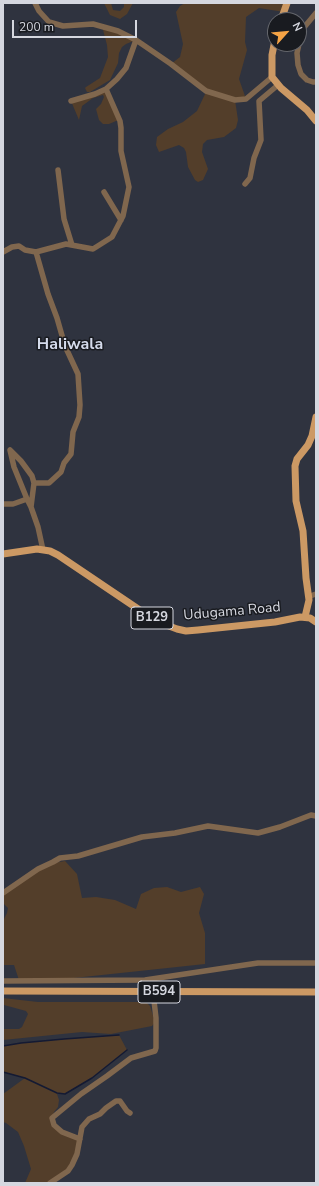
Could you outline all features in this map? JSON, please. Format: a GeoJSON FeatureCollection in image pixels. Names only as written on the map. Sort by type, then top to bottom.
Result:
{"type":"FeatureCollection","features":[{"type":"Feature","properties":{"kind":"main road"},"geometry":{"type":"LineString","coordinates":[[273,52],[272,77],[278,85],[307,110],[316,121]]}},
{"type":"Feature","properties":{"kind":"main road"},"geometry":{"type":"LineString","coordinates":[[316,417],[312,436],[308,445],[297,459],[295,470],[296,501],[303,531],[309,600],[306,617],[316,622]]}},
{"type":"Feature","properties":{"kind":"main road","name":"Udugama Road"},"geometry":{"type":"LineString","coordinates":[[3,554],[43,550],[50,551],[161,623],[186,631],[275,622],[306,617]]}},
{"type":"Feature","properties":{"kind":"main road","name":"B594"},"geometry":{"type":"LineString","coordinates":[[3,991],[316,992]]}},
{"type":"Feature","properties":{"kind":"street"},"geometry":{"type":"LineString","coordinates":[[35,3],[39,11],[49,22],[63,26],[93,24],[118,31],[136,40],[171,64],[206,92],[235,100],[246,99],[272,77]]}},
{"type":"Feature","properties":{"kind":"street"},"geometry":{"type":"LineString","coordinates":[[307,24],[316,13]]}},
{"type":"Feature","properties":{"kind":"street"},"geometry":{"type":"LineString","coordinates":[[71,101],[106,89],[118,79],[126,68],[136,40]]}},
{"type":"Feature","properties":{"kind":"street"},"geometry":{"type":"LineString","coordinates":[[297,52],[298,65],[301,74],[307,80],[316,82]]}},
{"type":"Feature","properties":{"kind":"street"},"geometry":{"type":"LineString","coordinates":[[245,184],[250,178],[254,158],[261,140],[259,101],[278,85]]}},
{"type":"Feature","properties":{"kind":"street"},"geometry":{"type":"LineString","coordinates":[[3,252],[12,247],[19,246],[25,250],[36,252],[66,244],[93,249],[112,237],[123,216],[130,187],[121,151],[120,121],[106,89]]}},
{"type":"Feature","properties":{"kind":"street"},"geometry":{"type":"LineString","coordinates":[[58,170],[64,219],[72,245]]}},
{"type":"Feature","properties":{"kind":"street"},"geometry":{"type":"LineString","coordinates":[[104,192],[121,220]]}},
{"type":"Feature","properties":{"kind":"street"},"geometry":{"type":"LineString","coordinates":[[34,483],[49,482],[61,472],[64,463],[71,454],[73,432],[79,416],[80,404],[78,374],[65,346],[36,252]]}},
{"type":"Feature","properties":{"kind":"street"},"geometry":{"type":"LineString","coordinates":[[32,507],[34,483],[32,476],[21,461],[10,450],[14,467],[27,499],[32,507],[43,550]]}},
{"type":"Feature","properties":{"kind":"street"},"geometry":{"type":"LineString","coordinates":[[3,504],[13,504],[27,499]]}},
{"type":"Feature","properties":{"kind":"street"},"geometry":{"type":"LineString","coordinates":[[309,600],[310,596],[316,594]]}},
{"type":"Feature","properties":{"kind":"street"},"geometry":{"type":"LineString","coordinates":[[3,893],[38,869],[60,858],[78,856],[142,837],[175,833],[208,826],[258,833],[280,827],[311,815],[316,816]]}},
{"type":"Feature","properties":{"kind":"street"},"geometry":{"type":"LineString","coordinates":[[3,981],[145,980],[258,963],[316,963]]}},
{"type":"Feature","properties":{"kind":"street"},"geometry":{"type":"LineString","coordinates":[[80,1139],[62,1132],[54,1125],[52,1118],[81,1094],[131,1058],[155,1051],[156,1018],[153,992]]}},
{"type":"Feature","properties":{"kind":"street"},"geometry":{"type":"LineString","coordinates":[[50,1183],[68,1171],[72,1165],[77,1154],[82,1127],[89,1119],[100,1114],[116,1101],[120,1101],[130,1113]]}},
{"type":"Feature","properties":{"kind":"shaded area"},"geometry":{"type":"Polygon","coordinates":[[[104,3],[111,3],[113,10],[120,11],[124,7],[124,3],[133,3],[127,14],[120,19],[110,15],[104,3]]]}},
{"type":"Feature","properties":{"kind":"shaded area"},"geometry":{"type":"Polygon","coordinates":[[[185,3],[287,3],[284,12],[259,8],[246,17],[245,42],[247,50],[239,79],[246,99],[235,100],[238,120],[236,128],[224,137],[207,140],[203,144],[202,152],[208,169],[203,180],[198,182],[195,180],[188,167],[184,148],[179,145],[159,152],[156,145],[157,137],[168,129],[183,122],[197,111],[206,92],[171,64],[180,57],[183,44],[176,12],[180,6],[185,3]]]}},
{"type":"Feature","properties":{"kind":"shaded area"},"geometry":{"type":"Polygon","coordinates":[[[102,26],[136,40],[122,47],[119,53],[118,63],[110,80],[90,92],[87,92],[85,88],[100,78],[108,57],[107,45],[102,26]]]}},
{"type":"Feature","properties":{"kind":"shaded area"},"geometry":{"type":"Polygon","coordinates":[[[106,89],[120,121],[103,124],[99,120],[96,109],[101,104],[104,97],[103,95],[93,98],[82,106],[79,120],[71,101],[106,89]]]}},
{"type":"Feature","properties":{"kind":"shaded area"},"geometry":{"type":"Polygon","coordinates":[[[65,861],[77,874],[82,898],[96,897],[115,900],[136,909],[141,894],[154,888],[167,887],[181,892],[200,887],[204,894],[199,913],[205,933],[205,964],[55,980],[19,980],[14,965],[3,965],[3,921],[8,908],[3,903],[3,893],[48,864],[65,861]]]}},
{"type":"Feature","properties":{"kind":"shaded area"},"geometry":{"type":"Polygon","coordinates":[[[3,998],[38,1002],[146,1002],[150,1006],[155,1022],[152,1026],[111,1034],[82,1032],[3,1040],[3,1029],[19,1029],[22,1027],[28,1014],[26,1011],[4,1005],[3,998]]]}},
{"type":"Feature","properties":{"kind":"shaded area"},"geometry":{"type":"Polygon","coordinates":[[[119,1035],[127,1050],[92,1078],[65,1094],[57,1094],[59,1100],[58,1107],[52,1118],[54,1125],[80,1139],[72,1165],[50,1183],[25,1183],[31,1169],[18,1132],[3,1122],[3,1094],[25,1078],[3,1072],[3,1046],[21,1043],[119,1035]]]}},
{"type":"Feature","properties":{"kind":"waterway"},"geometry":{"type":"LineString","coordinates":[[3,1046],[21,1043],[119,1035]]}},
{"type":"Feature","properties":{"kind":"waterway"},"geometry":{"type":"LineString","coordinates":[[3,1072],[25,1078],[57,1093],[65,1094],[92,1078],[127,1050]]}},
{"type":"Feature","properties":{"kind":"district","name":"Haliwala"},"geometry":{"type":"Point","coordinates":[70,345]}}]}
